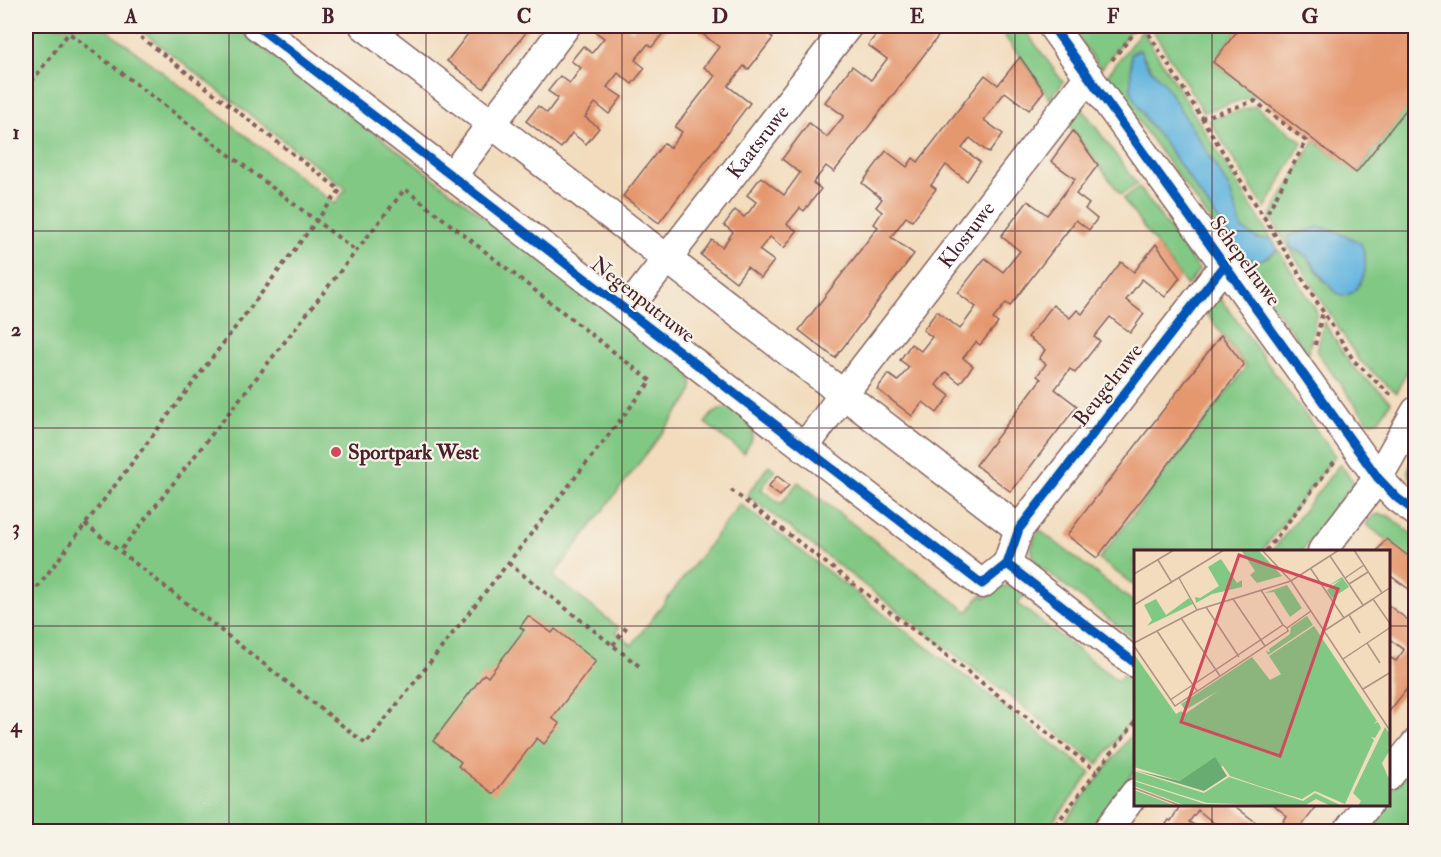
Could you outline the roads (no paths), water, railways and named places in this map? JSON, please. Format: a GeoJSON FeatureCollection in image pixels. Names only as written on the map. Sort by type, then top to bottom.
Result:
{"type":"FeatureCollection","features":[{"type":"Feature","properties":{"kind":"street"},"geometry":{"type":"LineString","coordinates":[[364,26],[1019,529],[1007,564],[1134,662]]}},
{"type":"Feature","properties":{"kind":"street"},"geometry":{"type":"LineString","coordinates":[[452,176],[566,26]]}},
{"type":"Feature","properties":{"kind":"street","name":"Kaatsruwe"},"geometry":{"type":"LineString","coordinates":[[627,310],[848,26]]}},
{"type":"Feature","properties":{"kind":"street","name":"Schepelruwe"},"geometry":{"type":"LineString","coordinates":[[1052,26],[1378,478],[1397,498],[1416,512]]}},
{"type":"Feature","properties":{"kind":"street","name":"Negenputruwe"},"geometry":{"type":"LineString","coordinates":[[273,30],[452,176],[982,584],[1007,564]]}},
{"type":"Feature","properties":{"kind":"street","name":"Klosruwe"},"geometry":{"type":"LineString","coordinates":[[804,448],[844,393],[1091,79]]}},
{"type":"Feature","properties":{"kind":"street","name":"Beugelruwe"},"geometry":{"type":"LineString","coordinates":[[1019,529],[1225,264]]}},
{"type":"Feature","properties":{"kind":"street"},"geometry":{"type":"LineString","coordinates":[[1323,550],[1378,478],[1414,413]]}},
{"type":"Feature","properties":{"kind":"street"},"geometry":{"type":"LineString","coordinates":[[1390,776],[1416,743]]}},
{"type":"Feature","properties":{"kind":"street"},"geometry":{"type":"LineString","coordinates":[[1106,831],[1134,794]]}},
{"type":"Feature","properties":{"kind":"street"},"geometry":{"type":"LineString","coordinates":[[1347,831],[1366,806]]}},
{"type":"Feature","properties":{"kind":"water"},"geometry":{"type":"Polygon","coordinates":[[[1140,50],[1146,64],[1164,83],[1229,188],[1242,229],[1258,239],[1272,239],[1278,250],[1257,260],[1243,256],[1148,122],[1131,90],[1131,54],[1140,50]]]}},
{"type":"Feature","properties":{"kind":"water"},"geometry":{"type":"Polygon","coordinates":[[[1319,227],[1331,229],[1361,243],[1365,268],[1363,278],[1352,292],[1345,295],[1337,293],[1307,257],[1291,248],[1288,236],[1319,227]]]}},
{"type":"Feature","properties":{"kind":"place","name":"Sportpark West"},"geometry":{"type":"Point","coordinates":[336,452]}}]}
